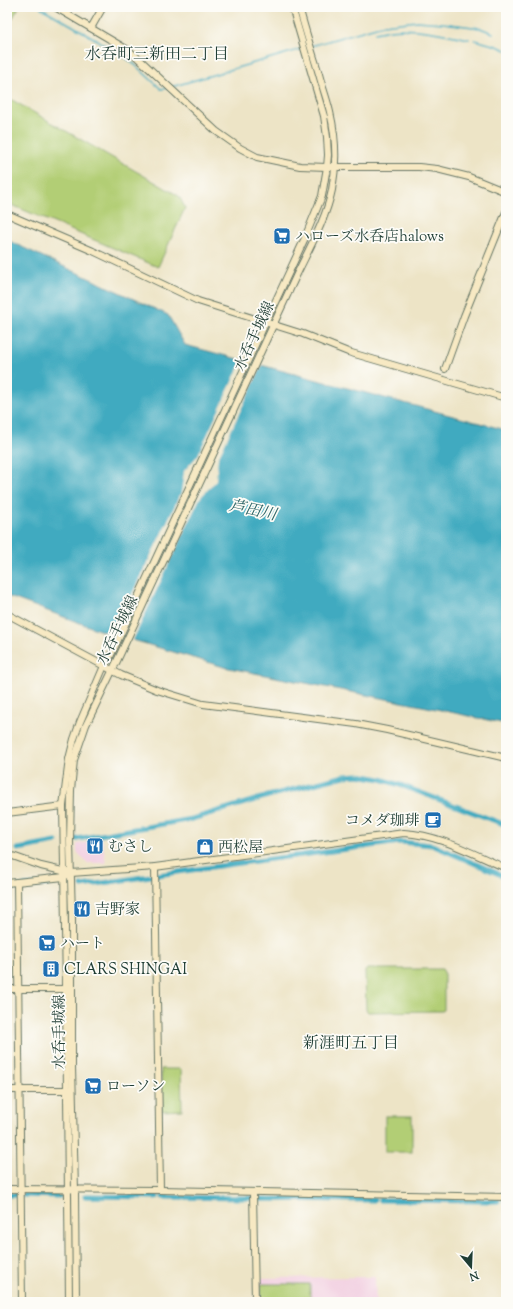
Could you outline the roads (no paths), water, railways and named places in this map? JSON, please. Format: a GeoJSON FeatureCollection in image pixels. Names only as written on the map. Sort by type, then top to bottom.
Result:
{"type":"FeatureCollection","features":[{"type":"Feature","properties":{"kind":"street"},"geometry":{"type":"LineString","coordinates":[[55,7],[128,50],[225,138],[240,148],[257,156],[300,166],[419,167],[437,169],[469,177],[506,192]]}},
{"type":"Feature","properties":{"kind":"street"},"geometry":{"type":"LineString","coordinates":[[91,28],[103,7]]}},
{"type":"Feature","properties":{"kind":"street","name":"水呑手城線"},"geometry":{"type":"LineString","coordinates":[[69,989],[63,874],[63,806],[69,759],[74,739],[104,666],[110,657],[261,333],[314,218],[322,196],[327,167],[327,137],[324,116],[306,44],[292,7]]}},
{"type":"Feature","properties":{"kind":"street","name":"水呑手城線"},"geometry":{"type":"LineString","coordinates":[[299,7],[306,44]]}},
{"type":"Feature","properties":{"kind":"street","name":"水呑手城線"},"geometry":{"type":"LineString","coordinates":[[69,1302],[68,1190],[70,1090],[70,842],[71,790],[74,760],[86,725],[322,220],[332,191],[335,167],[335,148],[330,112],[308,51]]}},
{"type":"Feature","properties":{"kind":"street"},"geometry":{"type":"LineString","coordinates":[[445,369],[464,316],[506,212]]}},
{"type":"Feature","properties":{"kind":"street"},"geometry":{"type":"LineString","coordinates":[[7,214],[93,251],[198,300],[274,324],[355,354],[506,398]]}},
{"type":"Feature","properties":{"kind":"street"},"geometry":{"type":"LineString","coordinates":[[7,614],[140,684],[202,704],[356,724],[506,758]]}},
{"type":"Feature","properties":{"kind":"street"},"geometry":{"type":"LineString","coordinates":[[7,813],[63,806]]}},
{"type":"Feature","properties":{"kind":"street"},"geometry":{"type":"LineString","coordinates":[[7,883],[71,873],[155,867],[404,833],[423,835],[448,843],[506,868]]}},
{"type":"Feature","properties":{"kind":"street"},"geometry":{"type":"LineString","coordinates":[[7,854],[63,874]]}},
{"type":"Feature","properties":{"kind":"street"},"geometry":{"type":"LineString","coordinates":[[155,867],[160,1190]]}},
{"type":"Feature","properties":{"kind":"street"},"geometry":{"type":"LineString","coordinates":[[16,882],[22,1302]]}},
{"type":"Feature","properties":{"kind":"street"},"geometry":{"type":"LineString","coordinates":[[7,989],[69,989]]}},
{"type":"Feature","properties":{"kind":"street"},"geometry":{"type":"LineString","coordinates":[[7,1090],[70,1090]]}},
{"type":"Feature","properties":{"kind":"street","name":"水呑手城線"},"geometry":{"type":"LineString","coordinates":[[70,1090],[75,1190],[76,1302]]}},
{"type":"Feature","properties":{"kind":"street"},"geometry":{"type":"LineString","coordinates":[[7,1189],[160,1190],[506,1197]]}},
{"type":"Feature","properties":{"kind":"street"},"geometry":{"type":"LineString","coordinates":[[253,1192],[255,1302]]}},
{"type":"Feature","properties":{"kind":"water","name":"芦田川"},"geometry":{"type":"Polygon","coordinates":[[[7,240],[168,315],[185,345],[506,430],[506,724],[224,667],[99,630],[7,596],[7,240]]]}},
{"type":"Feature","properties":{"kind":"waterway"},"geometry":{"type":"LineString","coordinates":[[40,7],[111,48],[133,63],[161,89],[168,88]]}},
{"type":"Feature","properties":{"kind":"waterway"},"geometry":{"type":"LineString","coordinates":[[311,46],[383,25],[417,21],[480,28],[493,33]]}},
{"type":"Feature","properties":{"kind":"waterway"},"geometry":{"type":"LineString","coordinates":[[375,33],[390,30],[409,29],[469,39]]}},
{"type":"Feature","properties":{"kind":"waterway"},"geometry":{"type":"LineString","coordinates":[[475,40],[506,50]]}},
{"type":"Feature","properties":{"kind":"waterway"},"geometry":{"type":"LineString","coordinates":[[171,87],[302,49]]}},
{"type":"Feature","properties":{"kind":"waterway"},"geometry":{"type":"LineString","coordinates":[[77,839],[192,819],[268,796],[344,776],[358,775],[381,779],[403,786],[506,825]]}},
{"type":"Feature","properties":{"kind":"waterway"},"geometry":{"type":"LineString","coordinates":[[18,849],[56,842]]}},
{"type":"Feature","properties":{"kind":"waterway"},"geometry":{"type":"LineString","coordinates":[[82,886],[400,842],[432,845],[506,877]]}},
{"type":"Feature","properties":{"kind":"waterway"},"geometry":{"type":"LineString","coordinates":[[7,888],[48,884]]}},
{"type":"Feature","properties":{"kind":"waterway"},"geometry":{"type":"LineString","coordinates":[[7,1195],[18,1195]]}},
{"type":"Feature","properties":{"kind":"waterway"},"geometry":{"type":"LineString","coordinates":[[24,1195],[60,1196]]}},
{"type":"Feature","properties":{"kind":"waterway"},"geometry":{"type":"LineString","coordinates":[[85,1196],[157,1197]]}},
{"type":"Feature","properties":{"kind":"waterway"},"geometry":{"type":"LineString","coordinates":[[163,1197],[251,1198]]}},
{"type":"Feature","properties":{"kind":"waterway"},"geometry":{"type":"LineString","coordinates":[[256,1199],[374,1200]]}},
{"type":"Feature","properties":{"kind":"waterway"},"geometry":{"type":"LineString","coordinates":[[380,1200],[498,1201]]}},
{"type":"Feature","properties":{"kind":"place","name":"ハローズ水呑店halows"},"geometry":{"type":"Point","coordinates":[282,236]}},
{"type":"Feature","properties":{"kind":"place","name":"コメダ珈琲"},"geometry":{"type":"Point","coordinates":[433,820]}},
{"type":"Feature","properties":{"kind":"place","name":"むさし"},"geometry":{"type":"Point","coordinates":[95,846]}},
{"type":"Feature","properties":{"kind":"place","name":"西松屋"},"geometry":{"type":"Point","coordinates":[205,847]}},
{"type":"Feature","properties":{"kind":"place","name":"吉野家"},"geometry":{"type":"Point","coordinates":[82,909]}},
{"type":"Feature","properties":{"kind":"place","name":"ハート"},"geometry":{"type":"Point","coordinates":[47,943]}},
{"type":"Feature","properties":{"kind":"place","name":"CLARS SHINGAI"},"geometry":{"type":"Point","coordinates":[51,969]}},
{"type":"Feature","properties":{"kind":"place","name":"ローソン"},"geometry":{"type":"Point","coordinates":[93,1086]}},
{"type":"Feature","properties":{"kind":"district","name":"水呑町三新田二丁目"},"geometry":{"type":"Point","coordinates":[157,53]}},
{"type":"Feature","properties":{"kind":"district","name":"新涯町五丁目"},"geometry":{"type":"Point","coordinates":[351,1042]}}]}
